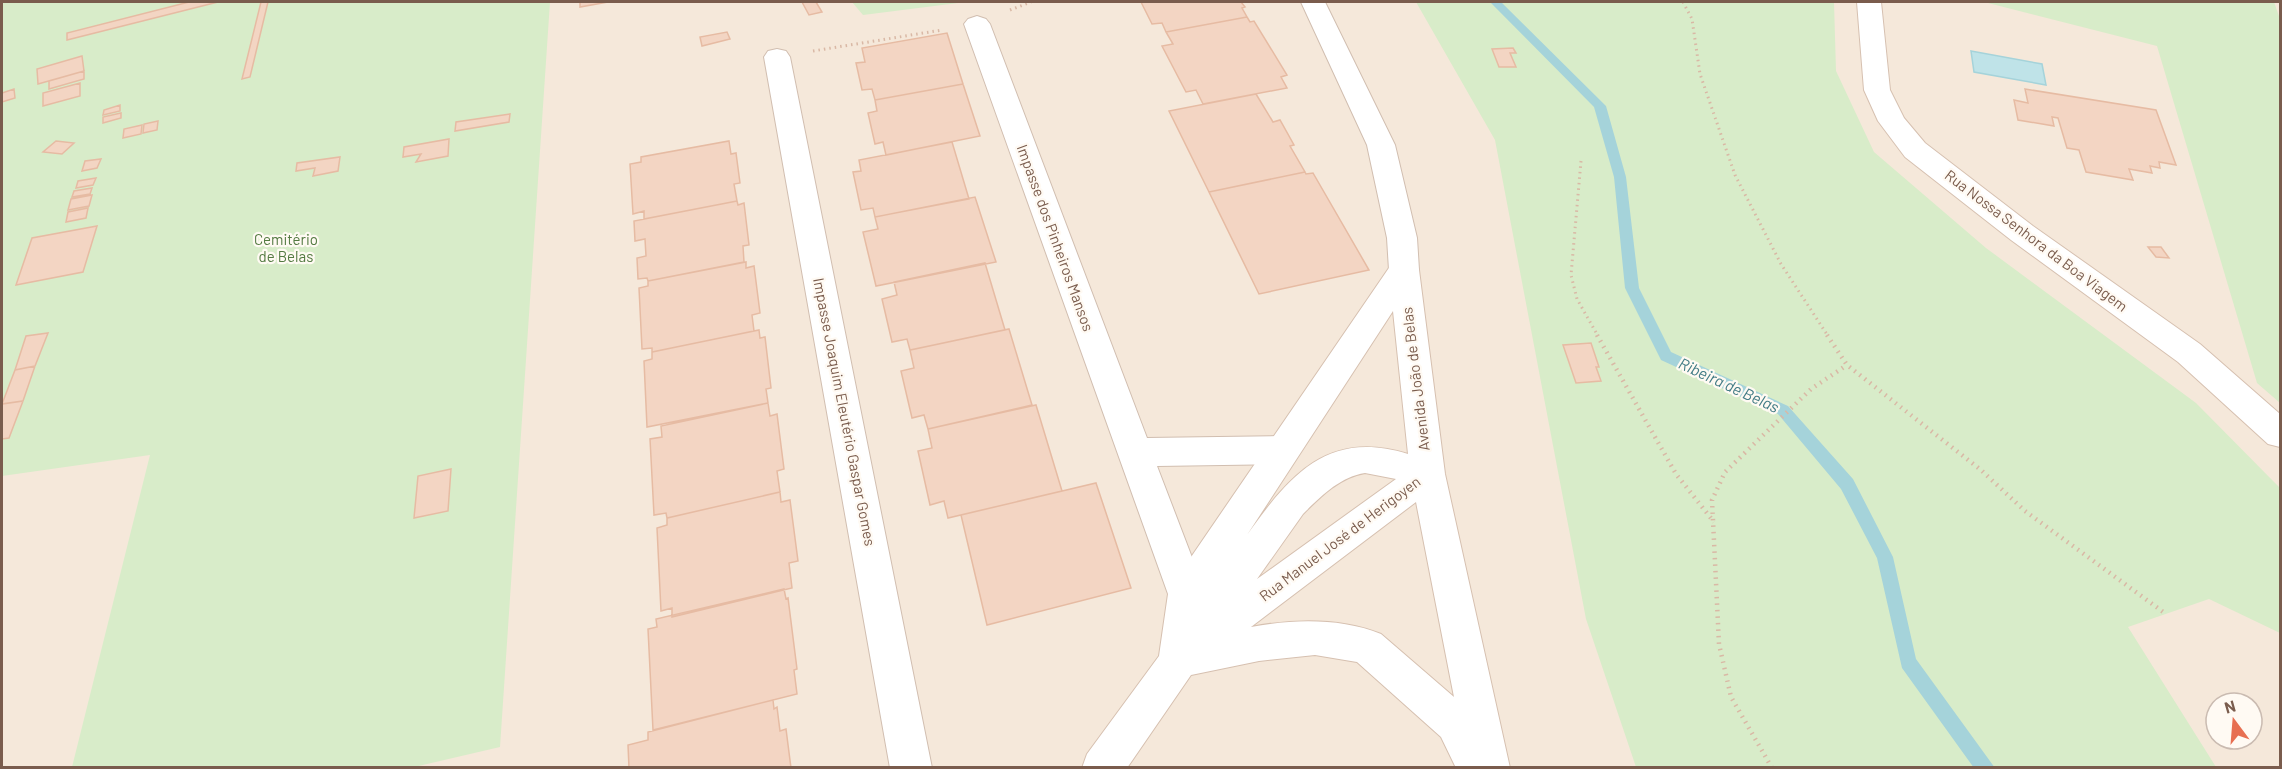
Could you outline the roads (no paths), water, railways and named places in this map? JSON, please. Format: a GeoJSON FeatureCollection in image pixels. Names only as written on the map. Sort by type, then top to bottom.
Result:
{"type":"FeatureCollection","features":[{"type":"Feature","properties":{"kind":"street","name":"Avenida João de Belas"},"geometry":{"type":"LineString","coordinates":[[1313,2],[1381,145],[1402,238],[1428,474],[1489,768]]}},
{"type":"Feature","properties":{"kind":"street","name":"Rua Nossa Senhora da Boa Viagem"},"geometry":{"type":"LineString","coordinates":[[1869,2],[1877,90],[1892,121],[1915,150],[2022,233],[2189,353],[2280,434]]}},
{"type":"Feature","properties":{"kind":"street","name":"Impasse dos Pinheiros Mansos"},"geometry":{"type":"LineString","coordinates":[[977,24],[1187,594]]}},
{"type":"Feature","properties":{"kind":"street","name":"Impasse Joaquim Eleutério Gaspar Gomes"},"geometry":{"type":"LineString","coordinates":[[777,57],[911,768]]}},
{"type":"Feature","properties":{"kind":"street","name":"Rua Manuel José de Herigoyen"},"geometry":{"type":"LineString","coordinates":[[1177,660],[1187,594],[1404,270]]}},
{"type":"Feature","properties":{"kind":"street"},"geometry":{"type":"LineString","coordinates":[[1133,452],[1282,450]]}},
{"type":"Feature","properties":{"kind":"street","name":"Rua Manuel José de Herigoyen"},"geometry":{"type":"LineString","coordinates":[[1102,768],[1290,503],[1310,483],[1345,464],[1376,460],[1428,474]]}},
{"type":"Feature","properties":{"kind":"street","name":"Rua Manuel José de Herigoyen"},"geometry":{"type":"LineString","coordinates":[[1177,660],[1428,474]]}},
{"type":"Feature","properties":{"kind":"street"},"geometry":{"type":"LineString","coordinates":[[1177,660],[1259,643],[1315,638],[1367,646],[1455,723],[1478,768]]}},
{"type":"Feature","properties":{"kind":"water"},"geometry":{"type":"Polygon","coordinates":[[[1971,51],[2042,64],[2046,85],[1974,72],[1971,51]]]}},
{"type":"Feature","properties":{"kind":"waterway","name":"Ribeira de Belas"},"geometry":{"type":"LineString","coordinates":[[1495,2],[1600,106],[1620,177],[1632,288],[1666,356],[1783,410],[1847,484],[1885,557],[1908,662],[1986,768]]}},
{"type":"Feature","properties":{"kind":"park label","name":"Cemitério de Belas"},"geometry":{"type":"Point","coordinates":[286,248]}}]}
